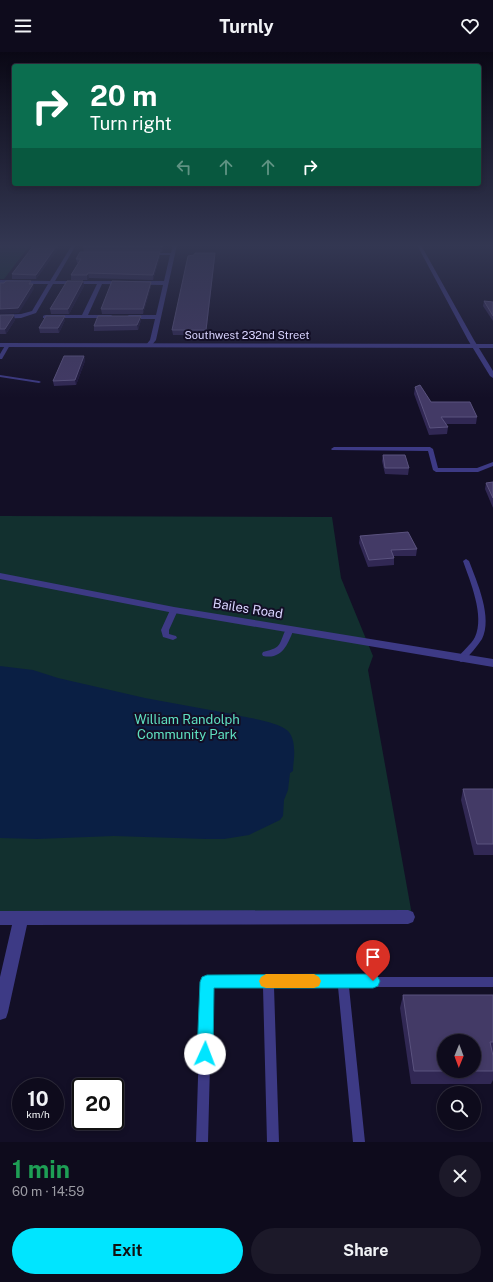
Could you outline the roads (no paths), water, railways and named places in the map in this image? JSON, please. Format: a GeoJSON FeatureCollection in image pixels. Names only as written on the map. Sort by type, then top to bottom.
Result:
{"type":"FeatureCollection","features":[{"type":"Feature","properties":{"kind":"street"},"geometry":{"type":"LineString","coordinates":[[0,317],[28,315],[35,310],[44,296]]}},
{"type":"Feature","properties":{"kind":"street"},"geometry":{"type":"LineString","coordinates":[[84,317],[94,296]]}},
{"type":"Feature","properties":{"kind":"street"},"geometry":{"type":"LineString","coordinates":[[149,345],[153,340],[164,296]]}},
{"type":"Feature","properties":{"kind":"street"},"geometry":{"type":"LineString","coordinates":[[447,296],[493,375]]}},
{"type":"Feature","properties":{"kind":"street"},"geometry":{"type":"LineString","coordinates":[[45,317],[159,317]]}},
{"type":"Feature","properties":{"kind":"street","name":"Southwest 232nd Street"},"geometry":{"type":"LineString","coordinates":[[0,345],[493,346]]}},
{"type":"Feature","properties":{"kind":"street","name":"Bailes Road"},"geometry":{"type":"LineString","coordinates":[[0,576],[174,610],[493,663]]}},
{"type":"Feature","properties":{"kind":"street"},"geometry":{"type":"LineString","coordinates":[[0,918],[408,918]]}},
{"type":"Feature","properties":{"kind":"street"},"geometry":{"type":"LineString","coordinates":[[0,1012],[21,918]]}},
{"type":"Feature","properties":{"kind":"lane"},"geometry":{"type":"LineString","coordinates":[[0,358],[8,345]]}},
{"type":"Feature","properties":{"kind":"lane"},"geometry":{"type":"LineString","coordinates":[[0,376],[39,382]]}},
{"type":"Feature","properties":{"kind":"lane"},"geometry":{"type":"LineString","coordinates":[[334,449],[430,449],[436,470],[478,470],[493,464]]}},
{"type":"Feature","properties":{"kind":"lane"},"geometry":{"type":"LineString","coordinates":[[462,659],[478,639],[482,627],[478,601],[466,561]]}},
{"type":"Feature","properties":{"kind":"lane"},"geometry":{"type":"LineString","coordinates":[[173,638],[166,635],[165,630],[174,610]]}},
{"type":"Feature","properties":{"kind":"lane"},"geometry":{"type":"LineString","coordinates":[[266,654],[275,653],[281,649],[290,629]]}},
{"type":"Feature","properties":{"kind":"lane"},"geometry":{"type":"LineString","coordinates":[[268,981],[273,1142]]}},
{"type":"Feature","properties":{"kind":"lane"},"geometry":{"type":"LineString","coordinates":[[343,981],[359,1142]]}},
{"type":"Feature","properties":{"kind":"lane"},"geometry":{"type":"LineString","coordinates":[[202,1142],[207,982],[493,982]]}},
{"type":"Feature","properties":{"kind":"water"},"geometry":{"type":"Polygon","coordinates":[[[0,666],[33,670],[58,678],[145,698],[262,720],[283,728],[288,731],[292,737],[294,754],[293,771],[290,773],[288,790],[284,800],[283,816],[280,820],[249,835],[224,839],[114,836],[37,839],[0,838],[0,666]]]}},
{"type":"Feature","properties":{"kind":"park label","name":"William Randolph Community Park"},"geometry":{"type":"Point","coordinates":[187,726]}}]}
